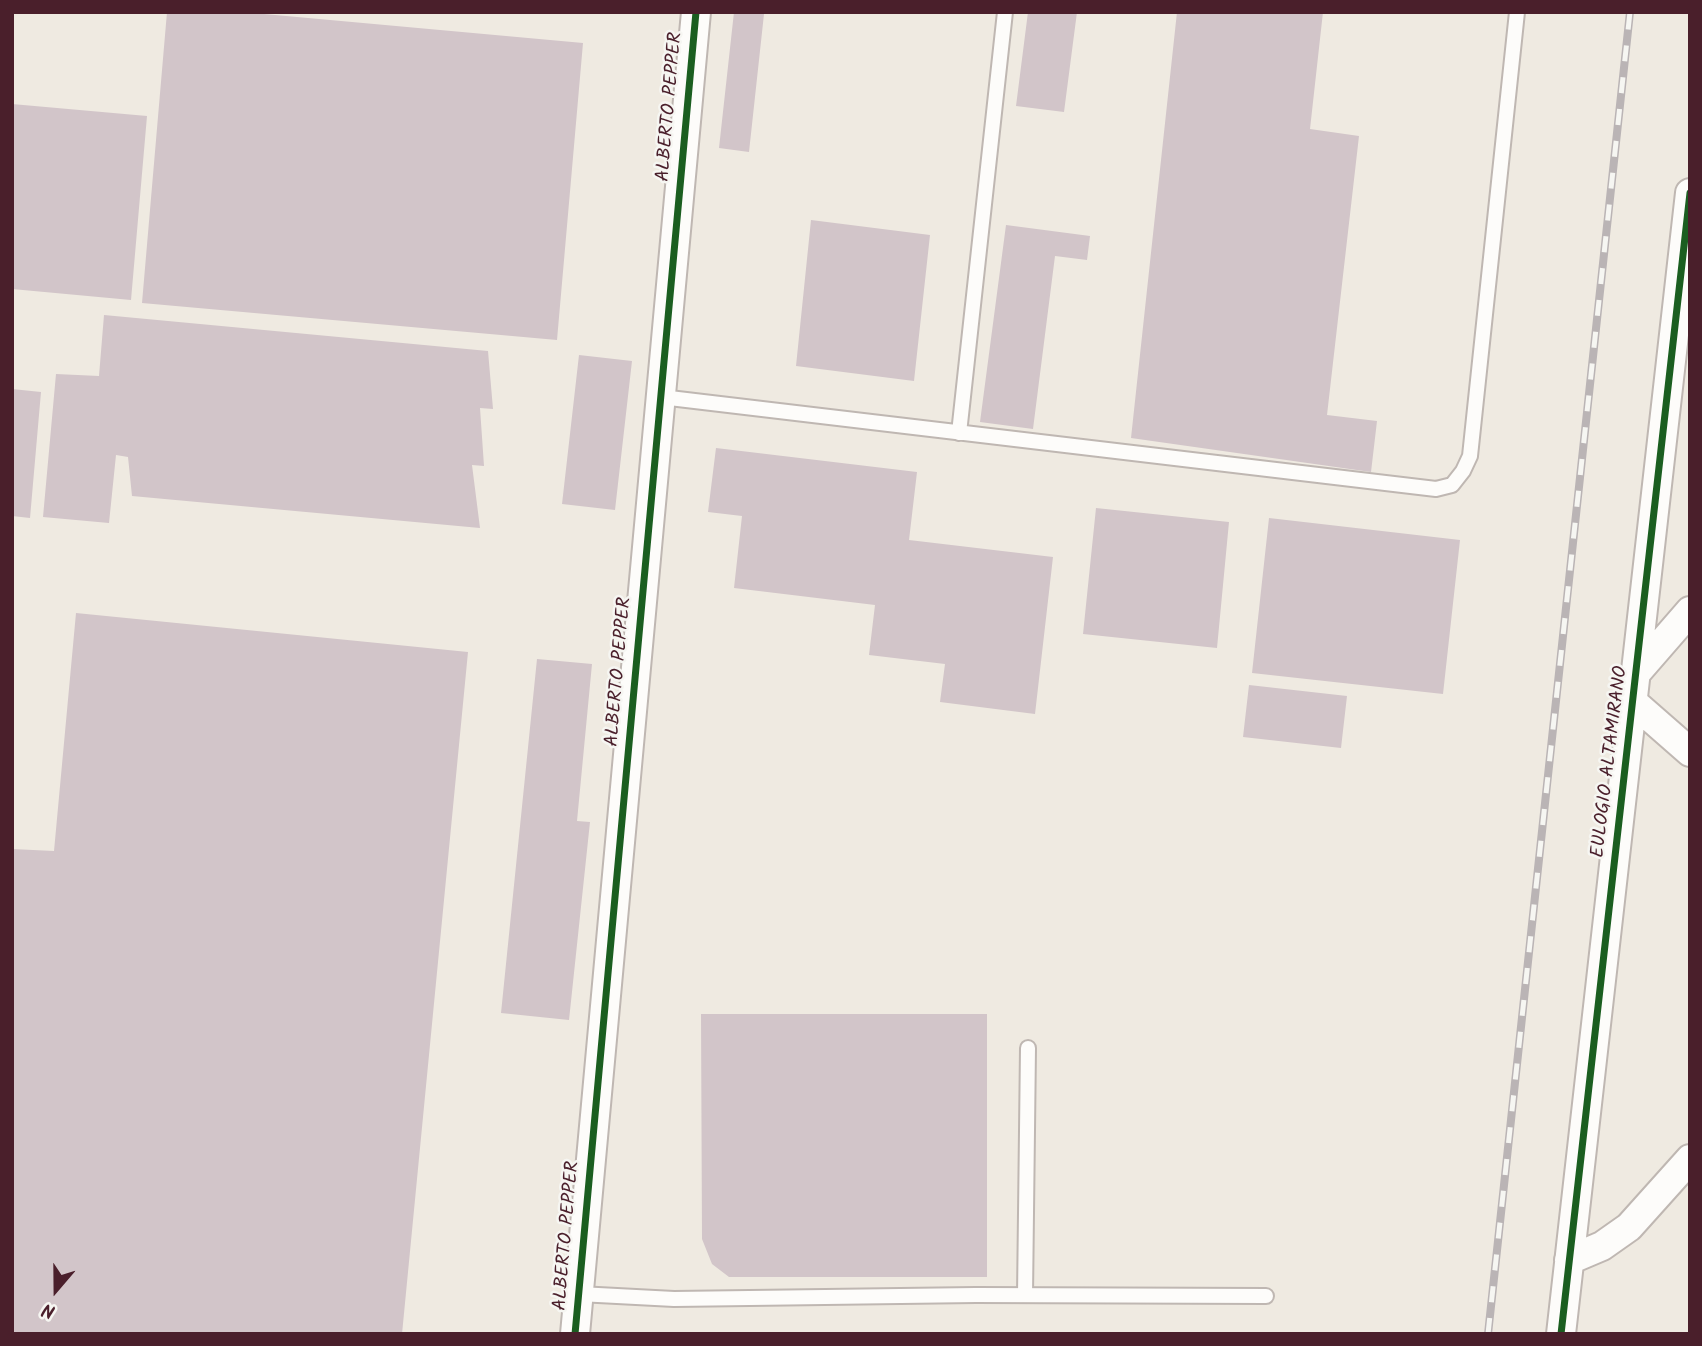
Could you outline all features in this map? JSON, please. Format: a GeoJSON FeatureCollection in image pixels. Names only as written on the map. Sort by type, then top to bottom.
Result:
{"type":"FeatureCollection","features":[{"type":"Feature","properties":{"kind":"street","name":"ALBERTO PEPPER"},"geometry":{"type":"LineString","coordinates":[[575,1334],[696,12]]}},
{"type":"Feature","properties":{"kind":"street","name":"EULOGIO ALTAMIRANO"},"geometry":{"type":"LineString","coordinates":[[1561,1334],[1690,193]]}},
{"type":"Feature","properties":{"kind":"street"},"geometry":{"type":"LineString","coordinates":[[1637,672],[1690,611]]}},
{"type":"Feature","properties":{"kind":"street"},"geometry":{"type":"LineString","coordinates":[[1634,703],[1690,752]]}},
{"type":"Feature","properties":{"kind":"street"},"geometry":{"type":"LineString","coordinates":[[1569,1260],[1602,1246],[1629,1227],[1690,1159]]}},
{"type":"Feature","properties":{"kind":"lane"},"geometry":{"type":"LineString","coordinates":[[960,433],[1004,12]]}},
{"type":"Feature","properties":{"kind":"lane"},"geometry":{"type":"LineString","coordinates":[[661,397],[1436,489],[1451,485],[1463,471],[1470,456],[1517,12]]}},
{"type":"Feature","properties":{"kind":"lane"},"geometry":{"type":"LineString","coordinates":[[1025,1295],[1028,1048]]}},
{"type":"Feature","properties":{"kind":"lane"},"geometry":{"type":"LineString","coordinates":[[579,1294],[674,1299],[1025,1295],[1266,1296]]}},
{"type":"Feature","properties":{"kind":"building"},"geometry":{"type":"Polygon","coordinates":[[[167,12],[242,12],[583,43],[557,340],[142,303],[167,12]]]}},
{"type":"Feature","properties":{"kind":"building"},"geometry":{"type":"Polygon","coordinates":[[[734,12],[764,14],[749,152],[719,148],[734,12]]]}},
{"type":"Feature","properties":{"kind":"building"},"geometry":{"type":"Polygon","coordinates":[[[1028,12],[1077,12],[1064,112],[1016,106],[1028,12]]]}},
{"type":"Feature","properties":{"kind":"building"},"geometry":{"type":"Polygon","coordinates":[[[1177,12],[1323,12],[1310,129],[1359,136],[1327,415],[1377,421],[1371,472],[1131,438],[1177,12]]]}},
{"type":"Feature","properties":{"kind":"building"},"geometry":{"type":"Polygon","coordinates":[[[12,104],[147,116],[131,300],[12,289],[12,104]]]}},
{"type":"Feature","properties":{"kind":"building"},"geometry":{"type":"Polygon","coordinates":[[[811,220],[930,235],[914,381],[796,366],[811,220]]]}},
{"type":"Feature","properties":{"kind":"building"},"geometry":{"type":"Polygon","coordinates":[[[1006,225],[1090,236],[1087,260],[1055,256],[1033,429],[980,422],[1006,225]]]}},
{"type":"Feature","properties":{"kind":"building"},"geometry":{"type":"Polygon","coordinates":[[[104,315],[488,351],[493,409],[480,408],[484,466],[472,465],[480,528],[132,496],[128,457],[116,455],[109,523],[43,517],[56,374],[99,376],[104,315]]]}},
{"type":"Feature","properties":{"kind":"building"},"geometry":{"type":"Polygon","coordinates":[[[579,355],[632,361],[615,510],[562,504],[579,355]]]}},
{"type":"Feature","properties":{"kind":"building"},"geometry":{"type":"Polygon","coordinates":[[[12,389],[41,392],[30,518],[12,516],[12,389]]]}},
{"type":"Feature","properties":{"kind":"building"},"geometry":{"type":"Polygon","coordinates":[[[716,448],[917,472],[909,540],[1053,557],[1035,714],[940,702],[945,664],[869,655],[875,605],[734,588],[742,516],[708,512],[716,448]]]}},
{"type":"Feature","properties":{"kind":"building"},"geometry":{"type":"Polygon","coordinates":[[[1096,508],[1229,522],[1217,648],[1083,634],[1096,508]]]}},
{"type":"Feature","properties":{"kind":"building"},"geometry":{"type":"Polygon","coordinates":[[[1269,518],[1460,540],[1443,694],[1252,673],[1269,518]]]}},
{"type":"Feature","properties":{"kind":"building"},"geometry":{"type":"Polygon","coordinates":[[[76,613],[468,652],[402,1334],[12,1334],[12,849],[54,851],[76,613]]]}},
{"type":"Feature","properties":{"kind":"building"},"geometry":{"type":"Polygon","coordinates":[[[537,659],[592,664],[577,821],[590,822],[569,1020],[501,1013],[537,659]]]}},
{"type":"Feature","properties":{"kind":"building"},"geometry":{"type":"Polygon","coordinates":[[[1249,685],[1347,696],[1341,748],[1243,737],[1249,685]]]}},
{"type":"Feature","properties":{"kind":"building"},"geometry":{"type":"Polygon","coordinates":[[[701,1014],[987,1014],[987,1277],[729,1277],[712,1264],[702,1239],[701,1014]]]}},
{"type":"Feature","properties":{"kind":"railway"},"geometry":{"type":"LineString","coordinates":[[1488,1334],[1630,12]]}},
{"type":"Feature","properties":{"kind":"cycle path"},"geometry":{"type":"LineString","coordinates":[[575,1334],[696,12]]}},
{"type":"Feature","properties":{"kind":"cycle path"},"geometry":{"type":"LineString","coordinates":[[1561,1334],[1690,193]]}}]}
